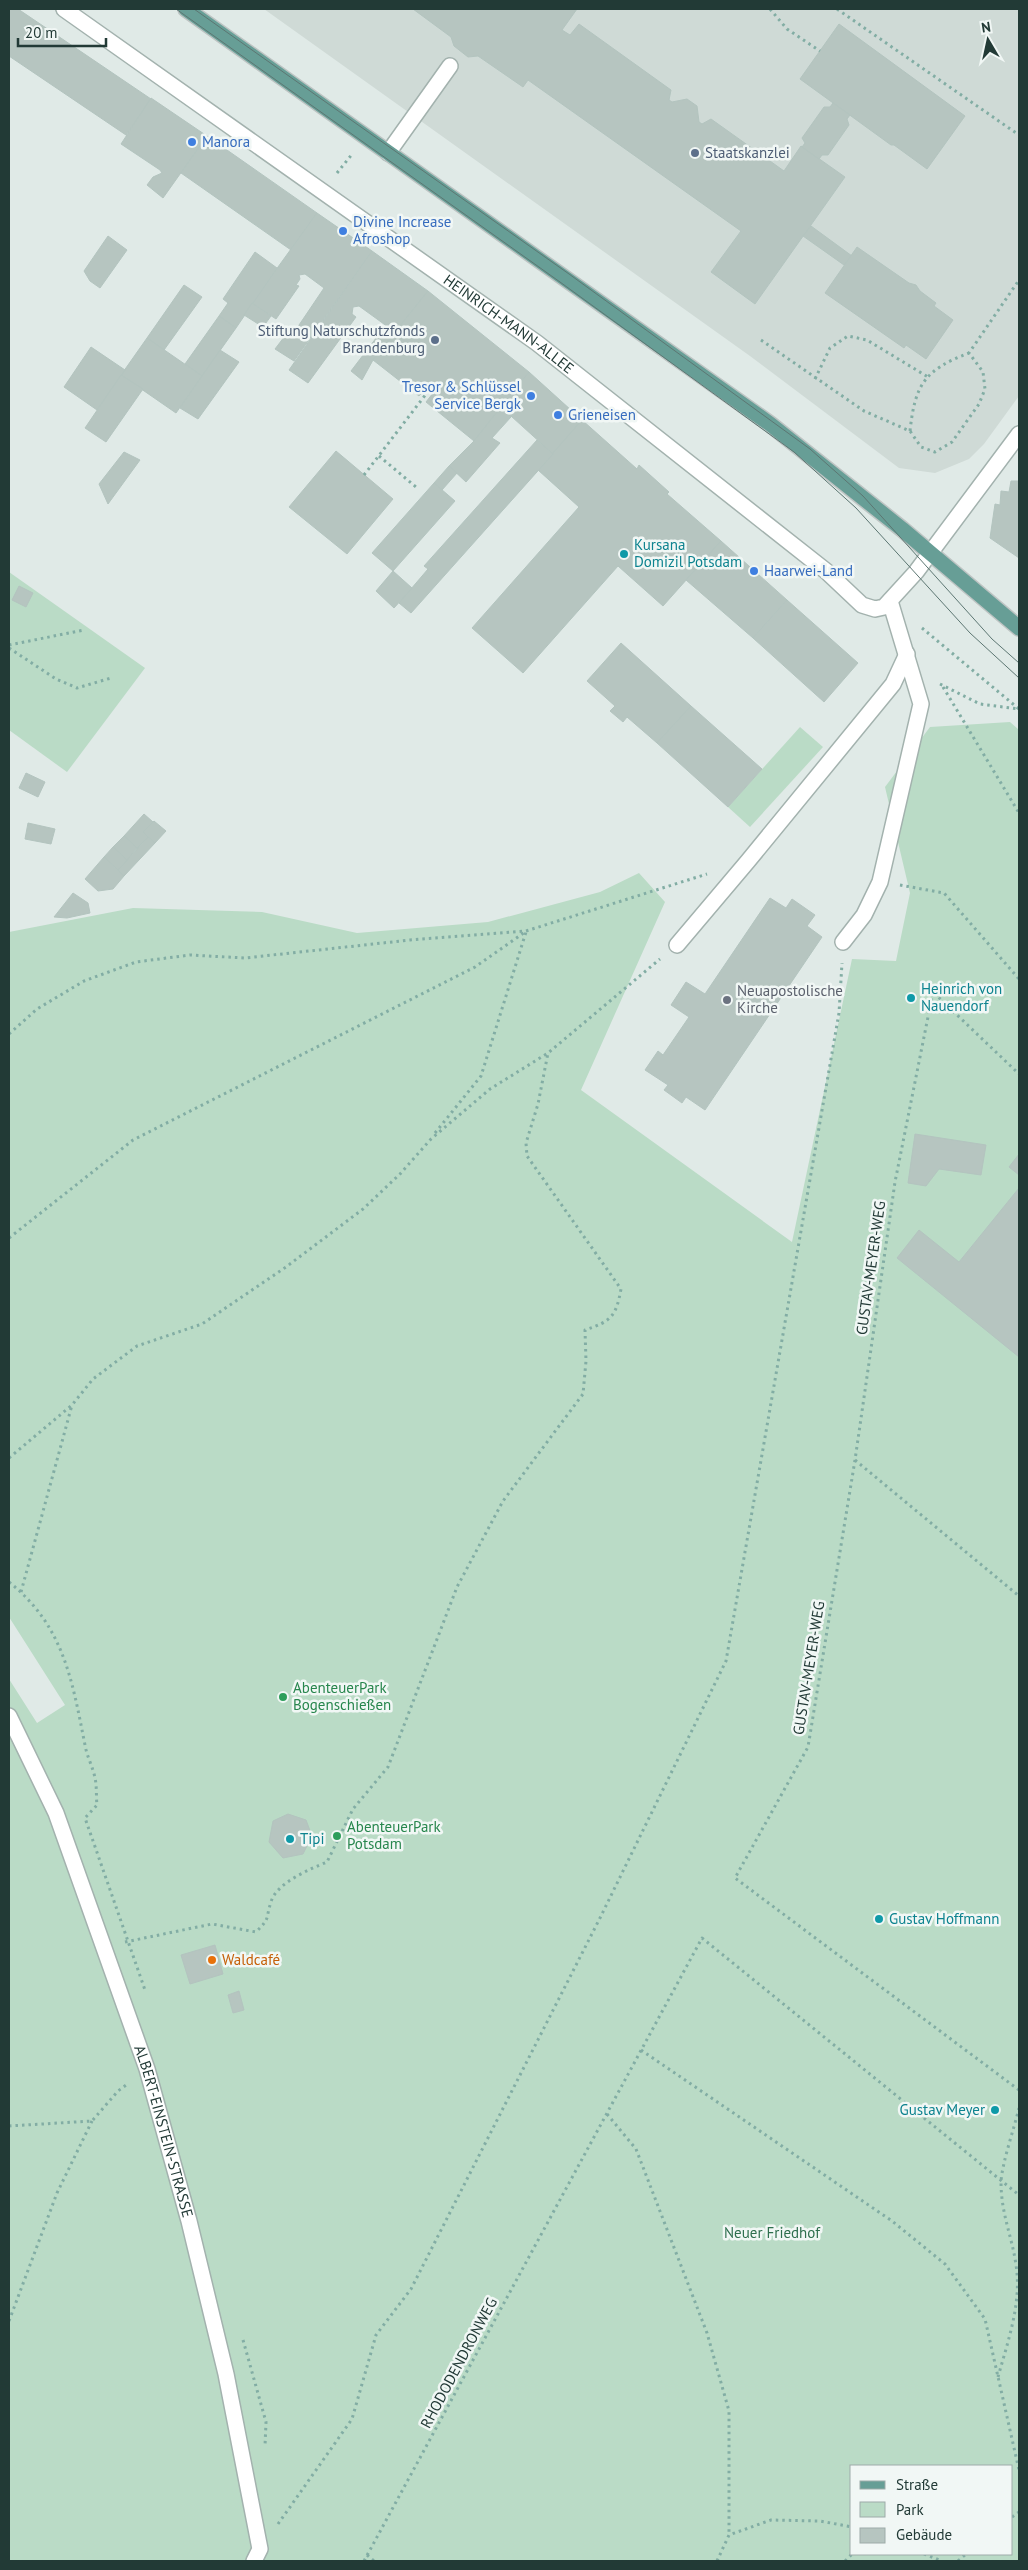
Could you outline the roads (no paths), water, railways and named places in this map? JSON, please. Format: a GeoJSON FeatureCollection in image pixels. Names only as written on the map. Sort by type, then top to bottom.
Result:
{"type":"FeatureCollection","features":[{"type":"Feature","properties":{"kind":"main road"},"geometry":{"type":"LineString","coordinates":[[186,9],[770,424],[1019,628]]}},
{"type":"Feature","properties":{"kind":"street","name":"HEINRICH-MANN-ALLEE"},"geometry":{"type":"LineString","coordinates":[[64,9],[537,343],[826,571],[862,605],[875,609],[884,607],[890,601]]}},
{"type":"Feature","properties":{"kind":"street"},"geometry":{"type":"LineString","coordinates":[[388,153],[450,66]]}},
{"type":"Feature","properties":{"kind":"street"},"geometry":{"type":"LineString","coordinates":[[843,942],[864,915],[880,882],[921,704],[890,601],[930,554],[1019,434]]}},
{"type":"Feature","properties":{"kind":"street"},"geometry":{"type":"LineString","coordinates":[[677,945],[893,684],[907,654]]}},
{"type":"Feature","properties":{"kind":"street","name":"ALBERT-EINSTEIN-STRASSE"},"geometry":{"type":"LineString","coordinates":[[9,1716],[56,1813],[147,2069],[190,2221],[224,2365],[257,2555]]}},
{"type":"Feature","properties":{"kind":"tram line"},"geometry":{"type":"LineString","coordinates":[[176,9],[560,282],[794,452],[856,508],[970,633],[1019,678]]}},
{"type":"Feature","properties":{"kind":"tram line"},"geometry":{"type":"LineString","coordinates":[[194,9],[569,274],[810,449],[863,496],[992,639],[1019,663]]}},
{"type":"Feature","properties":{"kind":"place","name":"Manora"},"geometry":{"type":"Point","coordinates":[192,142]}},
{"type":"Feature","properties":{"kind":"place","name":"Staatskanzlei"},"geometry":{"type":"Point","coordinates":[695,153]}},
{"type":"Feature","properties":{"kind":"place","name":"Divine Increase Afroshop"},"geometry":{"type":"Point","coordinates":[343,231]}},
{"type":"Feature","properties":{"kind":"place","name":"Stiftung Naturschutzfonds Brandenburg"},"geometry":{"type":"Point","coordinates":[435,340]}},
{"type":"Feature","properties":{"kind":"place","name":"Tresor & Schlüssel Service Bergk"},"geometry":{"type":"Point","coordinates":[531,396]}},
{"type":"Feature","properties":{"kind":"place","name":"Grieneisen"},"geometry":{"type":"Point","coordinates":[558,415]}},
{"type":"Feature","properties":{"kind":"place","name":"Kursana Domizil Potsdam"},"geometry":{"type":"Point","coordinates":[624,554]}},
{"type":"Feature","properties":{"kind":"place","name":"Haarwei-Land"},"geometry":{"type":"Point","coordinates":[754,571]}},
{"type":"Feature","properties":{"kind":"place","name":"Heinrich von Nauendorf"},"geometry":{"type":"Point","coordinates":[911,998]}},
{"type":"Feature","properties":{"kind":"place","name":"Neuapostolische Kirche"},"geometry":{"type":"Point","coordinates":[727,1000]}},
{"type":"Feature","properties":{"kind":"place","name":"AbenteuerPark Bogenschießen"},"geometry":{"type":"Point","coordinates":[283,1697]}},
{"type":"Feature","properties":{"kind":"place","name":"AbenteuerPark Potsdam"},"geometry":{"type":"Point","coordinates":[337,1836]}},
{"type":"Feature","properties":{"kind":"place","name":"Tipi"},"geometry":{"type":"Point","coordinates":[290,1839]}},
{"type":"Feature","properties":{"kind":"place","name":"Gustav Hoffmann"},"geometry":{"type":"Point","coordinates":[879,1919]}},
{"type":"Feature","properties":{"kind":"place","name":"Waldcafé"},"geometry":{"type":"Point","coordinates":[212,1960]}},
{"type":"Feature","properties":{"kind":"place","name":"Gustav Meyer"},"geometry":{"type":"Point","coordinates":[995,2110]}},
{"type":"Feature","properties":{"kind":"park label","name":"Neuer Friedhof"},"geometry":{"type":"Point","coordinates":[772,2233]}}]}
